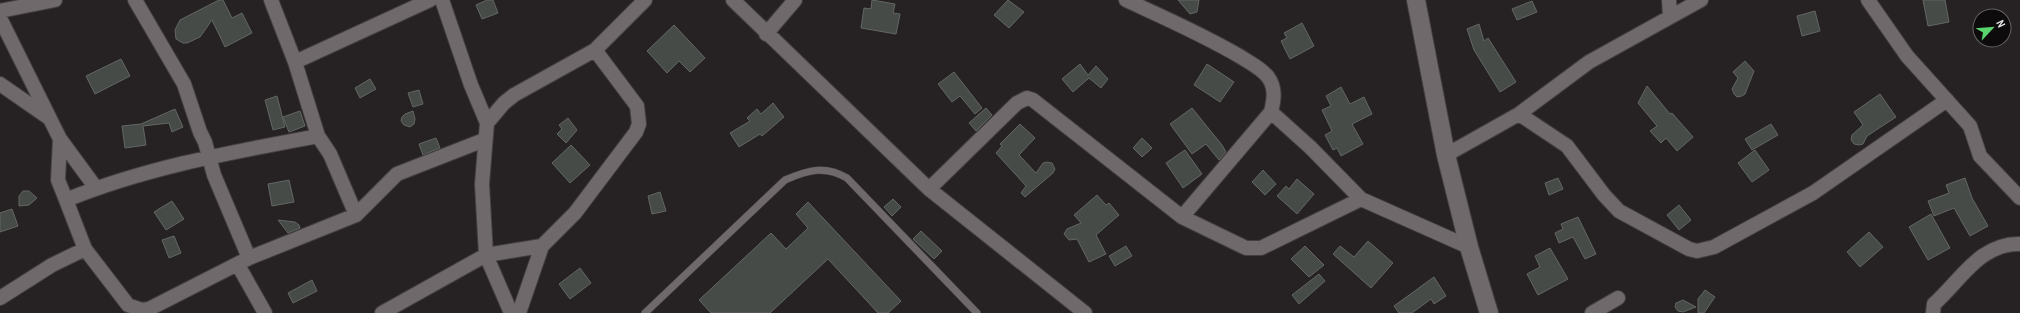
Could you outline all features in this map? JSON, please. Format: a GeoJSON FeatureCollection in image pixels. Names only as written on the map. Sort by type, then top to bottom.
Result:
{"type":"FeatureCollection","features":[{"type":"Feature","properties":{"kind":"street"},"geometry":{"type":"LineString","coordinates":[[0,11],[55,0]]}},
{"type":"Feature","properties":{"kind":"street"},"geometry":{"type":"LineString","coordinates":[[135,0],[184,84],[205,142],[208,157],[243,262],[265,313]]}},
{"type":"Feature","properties":{"kind":"street"},"geometry":{"type":"LineString","coordinates":[[271,0],[294,62],[318,136],[330,154],[356,215]]}},
{"type":"Feature","properties":{"kind":"street"},"geometry":{"type":"LineString","coordinates":[[294,62],[430,0]]}},
{"type":"Feature","properties":{"kind":"street"},"geometry":{"type":"LineString","coordinates":[[442,0],[471,85],[487,123]]}},
{"type":"Feature","properties":{"kind":"street"},"geometry":{"type":"LineString","coordinates":[[511,313],[486,255],[482,184],[484,140],[487,123],[504,103],[514,95],[595,50],[645,0]]}},
{"type":"Feature","properties":{"kind":"street"},"geometry":{"type":"LineString","coordinates":[[733,0],[766,34],[929,189],[1084,313]]}},
{"type":"Feature","properties":{"kind":"street"},"geometry":{"type":"LineString","coordinates":[[766,34],[795,0]]}},
{"type":"Feature","properties":{"kind":"street"},"geometry":{"type":"LineString","coordinates":[[1126,0],[1216,42],[1260,69],[1268,77],[1272,86],[1274,95],[1271,112],[1182,217]]}},
{"type":"Feature","properties":{"kind":"street"},"geometry":{"type":"LineString","coordinates":[[1416,0],[1446,155],[1469,247],[1489,313]]}},
{"type":"Feature","properties":{"kind":"street"},"geometry":{"type":"LineString","coordinates":[[1669,0],[1670,16]]}},
{"type":"Feature","properties":{"kind":"street"},"geometry":{"type":"LineString","coordinates":[[1446,155],[1519,114],[1589,62],[1701,0]]}},
{"type":"Feature","properties":{"kind":"street"},"geometry":{"type":"LineString","coordinates":[[1868,0],[1907,56],[1970,126],[1980,156],[2020,198]]}},
{"type":"Feature","properties":{"kind":"street"},"geometry":{"type":"LineString","coordinates":[[0,18],[60,139],[96,188]]}},
{"type":"Feature","properties":{"kind":"street"},"geometry":{"type":"LineString","coordinates":[[520,313],[542,246],[575,213],[636,132],[639,119],[637,106],[595,50]]}},
{"type":"Feature","properties":{"kind":"street"},"geometry":{"type":"LineString","coordinates":[[0,84],[50,119]]}},
{"type":"Feature","properties":{"kind":"street"},"geometry":{"type":"LineString","coordinates":[[929,189],[1017,103],[1027,98],[1033,100],[1182,217],[1246,248],[1261,248],[1361,199]]}},
{"type":"Feature","properties":{"kind":"street"},"geometry":{"type":"LineString","coordinates":[[1519,114],[1568,146],[1604,195],[1619,211],[1689,249],[1697,251],[1714,247],[1813,193],[1947,100]]}},
{"type":"Feature","properties":{"kind":"street"},"geometry":{"type":"LineString","coordinates":[[1271,112],[1310,148],[1361,199],[1469,247]]}},
{"type":"Feature","properties":{"kind":"street"},"geometry":{"type":"LineString","coordinates":[[66,200],[96,188],[208,157],[318,136]]}},
{"type":"Feature","properties":{"kind":"street"},"geometry":{"type":"LineString","coordinates":[[60,139],[58,180],[85,250],[128,305],[142,310],[149,309],[243,262],[356,215],[397,174],[484,140]]}},
{"type":"Feature","properties":{"kind":"street"},"geometry":{"type":"LineString","coordinates":[[1933,313],[1934,304],[1984,254],[2008,244],[2020,244]]}},
{"type":"Feature","properties":{"kind":"street"},"geometry":{"type":"LineString","coordinates":[[382,313],[486,255],[542,246]]}},
{"type":"Feature","properties":{"kind":"street"},"geometry":{"type":"LineString","coordinates":[[0,298],[52,266],[85,250]]}},
{"type":"Feature","properties":{"kind":"street"},"geometry":{"type":"LineString","coordinates":[[1592,313],[1618,298]]}},
{"type":"Feature","properties":{"kind":"lane"},"geometry":{"type":"LineString","coordinates":[[645,313],[785,180],[814,170],[835,171],[847,178],[977,313]]}},
{"type":"Feature","properties":{"kind":"building"},"geometry":{"type":"Polygon","coordinates":[[[219,0],[223,0],[232,18],[242,13],[252,33],[225,47],[212,20],[200,37],[187,43],[183,43],[176,39],[175,30],[180,20],[219,0]]]}},
{"type":"Feature","properties":{"kind":"building"},"geometry":{"type":"Polygon","coordinates":[[[487,0],[493,0],[498,13],[482,19],[476,5],[487,0]]]}},
{"type":"Feature","properties":{"kind":"building"},"geometry":{"type":"Polygon","coordinates":[[[872,0],[895,4],[893,13],[900,14],[896,34],[861,28],[864,8],[871,9],[872,0]]]}},
{"type":"Feature","properties":{"kind":"building"},"geometry":{"type":"Polygon","coordinates":[[[1008,0],[1024,12],[1009,28],[994,15],[1008,0]]]}},
{"type":"Feature","properties":{"kind":"building"},"geometry":{"type":"Polygon","coordinates":[[[1178,0],[1199,0],[1197,12],[1190,14],[1178,0]]]}},
{"type":"Feature","properties":{"kind":"building"},"geometry":{"type":"Polygon","coordinates":[[[1923,0],[1945,0],[1949,22],[1928,26],[1923,0]]]}},
{"type":"Feature","properties":{"kind":"building"},"geometry":{"type":"Polygon","coordinates":[[[1532,1],[1537,12],[1517,20],[1512,9],[1532,1]]]}},
{"type":"Feature","properties":{"kind":"building"},"geometry":{"type":"Polygon","coordinates":[[[1815,11],[1820,31],[1802,36],[1797,16],[1815,11]]]}},
{"type":"Feature","properties":{"kind":"building"},"geometry":{"type":"Polygon","coordinates":[[[1302,23],[1314,46],[1290,59],[1281,41],[1287,38],[1284,33],[1302,23]]]}},
{"type":"Feature","properties":{"kind":"building"},"geometry":{"type":"Polygon","coordinates":[[[1479,24],[1484,41],[1488,38],[1516,82],[1500,92],[1474,50],[1467,29],[1479,24]]]}},
{"type":"Feature","properties":{"kind":"building"},"geometry":{"type":"Polygon","coordinates":[[[674,25],[705,58],[690,72],[679,61],[667,73],[647,51],[674,25]]]}},
{"type":"Feature","properties":{"kind":"building"},"geometry":{"type":"Polygon","coordinates":[[[121,59],[130,76],[95,94],[86,76],[121,59]]]}},
{"type":"Feature","properties":{"kind":"building"},"geometry":{"type":"Polygon","coordinates":[[[1745,61],[1754,71],[1745,94],[1737,97],[1732,89],[1738,78],[1733,72],[1745,61]]]}},
{"type":"Feature","properties":{"kind":"building"},"geometry":{"type":"Polygon","coordinates":[[[1080,64],[1088,75],[1096,66],[1108,79],[1101,88],[1089,78],[1073,92],[1062,79],[1080,64]]]}},
{"type":"Feature","properties":{"kind":"building"},"geometry":{"type":"Polygon","coordinates":[[[1207,64],[1234,82],[1220,102],[1194,85],[1207,64]]]}},
{"type":"Feature","properties":{"kind":"building"},"geometry":{"type":"Polygon","coordinates":[[[954,72],[982,108],[975,114],[960,96],[952,102],[938,84],[954,72]]]}},
{"type":"Feature","properties":{"kind":"building"},"geometry":{"type":"Polygon","coordinates":[[[370,79],[376,89],[360,98],[355,88],[370,79]]]}},
{"type":"Feature","properties":{"kind":"building"},"geometry":{"type":"Polygon","coordinates":[[[1647,86],[1670,114],[1672,113],[1693,137],[1677,151],[1666,138],[1661,143],[1650,131],[1657,126],[1638,103],[1647,86]]]}},
{"type":"Feature","properties":{"kind":"building"},"geometry":{"type":"Polygon","coordinates":[[[1341,87],[1350,104],[1364,97],[1372,114],[1352,124],[1363,144],[1341,156],[1337,148],[1333,150],[1325,135],[1332,131],[1322,110],[1331,106],[1326,96],[1341,87]]]}},
{"type":"Feature","properties":{"kind":"building"},"geometry":{"type":"Polygon","coordinates":[[[419,90],[423,104],[413,107],[408,93],[419,90]]]}},
{"type":"Feature","properties":{"kind":"building"},"geometry":{"type":"Polygon","coordinates":[[[1880,94],[1896,117],[1867,136],[1863,144],[1854,144],[1851,140],[1852,135],[1863,125],[1854,112],[1880,94]]]}},
{"type":"Feature","properties":{"kind":"building"},"geometry":{"type":"Polygon","coordinates":[[[277,96],[285,127],[273,130],[265,100],[277,96]]]}},
{"type":"Feature","properties":{"kind":"building"},"geometry":{"type":"Polygon","coordinates":[[[773,103],[784,117],[762,136],[760,134],[739,147],[730,133],[750,121],[747,118],[757,109],[761,114],[773,103]]]}},
{"type":"Feature","properties":{"kind":"building"},"geometry":{"type":"Polygon","coordinates":[[[986,108],[992,115],[976,131],[969,123],[986,108]]]}},
{"type":"Feature","properties":{"kind":"building"},"geometry":{"type":"Polygon","coordinates":[[[1192,108],[1226,152],[1219,160],[1206,144],[1192,154],[1170,124],[1192,108]]]}},
{"type":"Feature","properties":{"kind":"building"},"geometry":{"type":"Polygon","coordinates":[[[175,109],[183,127],[172,132],[169,123],[143,126],[146,145],[125,148],[122,126],[141,124],[175,109]]]}},
{"type":"Feature","properties":{"kind":"building"},"geometry":{"type":"Polygon","coordinates":[[[300,111],[305,126],[289,132],[283,117],[300,111]]]}},
{"type":"Feature","properties":{"kind":"building"},"geometry":{"type":"Polygon","coordinates":[[[413,111],[415,119],[414,124],[410,127],[404,125],[401,121],[402,117],[413,111]]]}},
{"type":"Feature","properties":{"kind":"building"},"geometry":{"type":"Polygon","coordinates":[[[568,118],[577,130],[566,143],[557,134],[562,129],[559,125],[568,118]]]}},
{"type":"Feature","properties":{"kind":"building"},"geometry":{"type":"Polygon","coordinates":[[[1020,124],[1035,138],[1019,155],[1036,173],[1043,163],[1047,162],[1052,163],[1055,169],[1053,173],[1025,197],[1021,193],[1026,186],[996,153],[1002,146],[1000,144],[1020,124]]]}},
{"type":"Feature","properties":{"kind":"building"},"geometry":{"type":"Polygon","coordinates":[[[1771,124],[1778,135],[1752,150],[1745,139],[1771,124]]]}},
{"type":"Feature","properties":{"kind":"building"},"geometry":{"type":"Polygon","coordinates":[[[436,138],[440,148],[423,155],[419,144],[436,138]]]}},
{"type":"Feature","properties":{"kind":"building"},"geometry":{"type":"Polygon","coordinates":[[[1142,138],[1152,148],[1142,157],[1133,148],[1142,138]]]}},
{"type":"Feature","properties":{"kind":"building"},"geometry":{"type":"Polygon","coordinates":[[[571,145],[590,165],[570,183],[552,163],[571,145]]]}},
{"type":"Feature","properties":{"kind":"building"},"geometry":{"type":"Polygon","coordinates":[[[1185,150],[1202,174],[1183,188],[1166,163],[1185,150]]]}},
{"type":"Feature","properties":{"kind":"building"},"geometry":{"type":"Polygon","coordinates":[[[1755,150],[1769,170],[1752,182],[1738,163],[1755,150]]]}},
{"type":"Feature","properties":{"kind":"building"},"geometry":{"type":"Polygon","coordinates":[[[1263,170],[1276,184],[1265,195],[1252,182],[1263,170]]]}},
{"type":"Feature","properties":{"kind":"building"},"geometry":{"type":"Polygon","coordinates":[[[1558,178],[1563,189],[1549,195],[1545,183],[1558,178]]]}},
{"type":"Feature","properties":{"kind":"building"},"geometry":{"type":"Polygon","coordinates":[[[1965,178],[1972,198],[1988,226],[1970,236],[1954,208],[1934,216],[1928,201],[1949,193],[1946,185],[1965,178]]]}},
{"type":"Feature","properties":{"kind":"building"},"geometry":{"type":"Polygon","coordinates":[[[1297,179],[1314,194],[1297,214],[1277,196],[1286,186],[1289,189],[1297,179]]]}},
{"type":"Feature","properties":{"kind":"building"},"geometry":{"type":"Polygon","coordinates":[[[289,180],[294,202],[272,206],[268,184],[289,180]]]}},
{"type":"Feature","properties":{"kind":"building"},"geometry":{"type":"Polygon","coordinates":[[[23,191],[29,191],[37,198],[29,205],[19,206],[19,196],[23,191]]]}},
{"type":"Feature","properties":{"kind":"building"},"geometry":{"type":"Polygon","coordinates":[[[660,192],[666,211],[652,214],[648,196],[660,192]]]}},
{"type":"Feature","properties":{"kind":"building"},"geometry":{"type":"Polygon","coordinates":[[[1097,195],[1106,205],[1109,203],[1119,215],[1096,235],[1106,254],[1089,262],[1077,239],[1069,240],[1064,234],[1067,229],[1081,223],[1074,215],[1097,195]]]}},
{"type":"Feature","properties":{"kind":"building"},"geometry":{"type":"Polygon","coordinates":[[[893,199],[901,207],[892,216],[884,207],[893,199]]]}},
{"type":"Feature","properties":{"kind":"building"},"geometry":{"type":"Polygon","coordinates":[[[172,201],[184,219],[166,230],[154,212],[172,201]]]}},
{"type":"Feature","properties":{"kind":"building"},"geometry":{"type":"Polygon","coordinates":[[[808,202],[901,301],[888,313],[878,313],[828,259],[770,313],[711,313],[699,300],[771,233],[786,249],[808,228],[796,214],[808,202]]]}},
{"type":"Feature","properties":{"kind":"building"},"geometry":{"type":"Polygon","coordinates":[[[1679,205],[1691,220],[1679,230],[1667,215],[1679,205]]]}},
{"type":"Feature","properties":{"kind":"building"},"geometry":{"type":"Polygon","coordinates":[[[12,209],[18,226],[0,232],[0,213],[12,209]]]}},
{"type":"Feature","properties":{"kind":"building"},"geometry":{"type":"Polygon","coordinates":[[[1931,214],[1950,248],[1928,260],[1909,227],[1931,214]]]}},
{"type":"Feature","properties":{"kind":"building"},"geometry":{"type":"Polygon","coordinates":[[[1578,217],[1596,254],[1585,259],[1573,237],[1559,243],[1555,233],[1563,229],[1561,224],[1578,217]]]}},
{"type":"Feature","properties":{"kind":"building"},"geometry":{"type":"Polygon","coordinates":[[[278,220],[295,222],[300,228],[288,233],[278,220]]]}},
{"type":"Feature","properties":{"kind":"building"},"geometry":{"type":"Polygon","coordinates":[[[921,231],[942,251],[934,259],[913,239],[921,231]]]}},
{"type":"Feature","properties":{"kind":"building"},"geometry":{"type":"Polygon","coordinates":[[[1869,232],[1883,247],[1860,267],[1847,252],[1869,232]]]}},
{"type":"Feature","properties":{"kind":"building"},"geometry":{"type":"Polygon","coordinates":[[[174,236],[181,253],[169,258],[162,240],[174,236]]]}},
{"type":"Feature","properties":{"kind":"building"},"geometry":{"type":"Polygon","coordinates":[[[1368,241],[1393,263],[1371,288],[1333,254],[1340,246],[1354,257],[1368,241]]]}},
{"type":"Feature","properties":{"kind":"building"},"geometry":{"type":"Polygon","coordinates":[[[1126,246],[1132,256],[1115,266],[1109,256],[1126,246]]]}},
{"type":"Feature","properties":{"kind":"building"},"geometry":{"type":"Polygon","coordinates":[[[1305,246],[1324,265],[1309,277],[1291,259],[1305,246]]]}},
{"type":"Feature","properties":{"kind":"building"},"geometry":{"type":"Polygon","coordinates":[[[1550,248],[1568,279],[1538,295],[1527,274],[1540,267],[1535,256],[1550,248]]]}},
{"type":"Feature","properties":{"kind":"building"},"geometry":{"type":"Polygon","coordinates":[[[580,268],[591,283],[570,299],[559,284],[580,268]]]}},
{"type":"Feature","properties":{"kind":"building"},"geometry":{"type":"Polygon","coordinates":[[[1319,274],[1325,281],[1299,304],[1292,295],[1319,274]]]}},
{"type":"Feature","properties":{"kind":"building"},"geometry":{"type":"Polygon","coordinates":[[[1434,277],[1446,296],[1434,304],[1431,299],[1412,313],[1399,313],[1394,306],[1434,277]]]}},
{"type":"Feature","properties":{"kind":"building"},"geometry":{"type":"Polygon","coordinates":[[[312,280],[317,291],[293,303],[288,293],[312,280]]]}},
{"type":"Feature","properties":{"kind":"building"},"geometry":{"type":"Polygon","coordinates":[[[1705,290],[1715,297],[1704,313],[1698,313],[1698,299],[1705,290]]]}},
{"type":"Feature","properties":{"kind":"building"},"geometry":{"type":"Polygon","coordinates":[[[1683,300],[1696,307],[1683,312],[1678,311],[1675,307],[1676,303],[1683,300]]]}}]}
